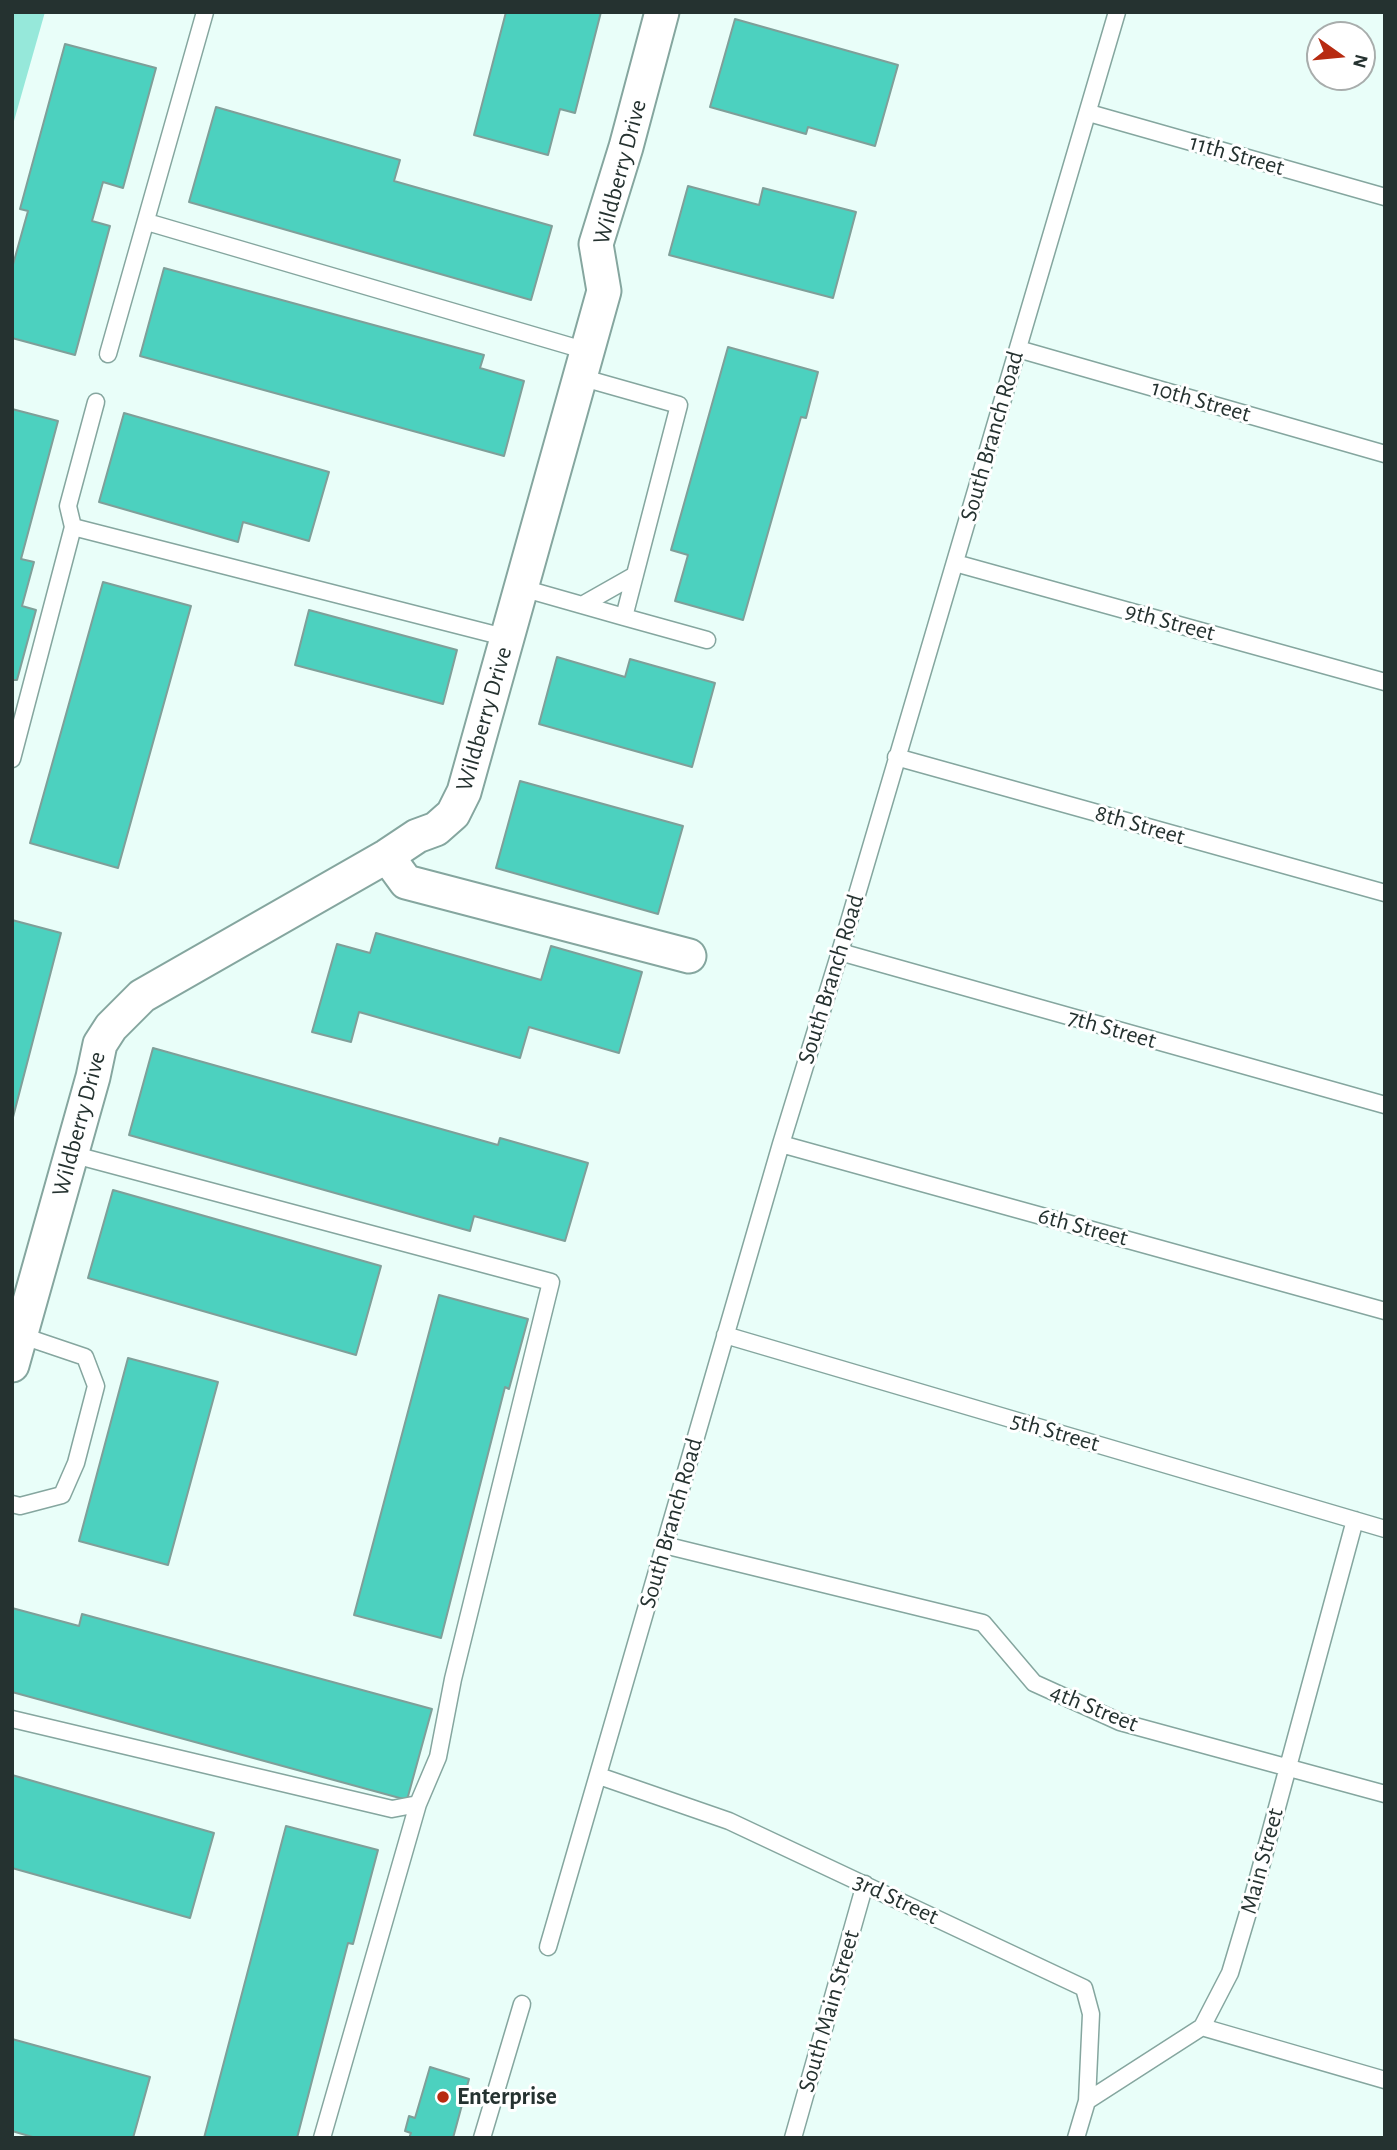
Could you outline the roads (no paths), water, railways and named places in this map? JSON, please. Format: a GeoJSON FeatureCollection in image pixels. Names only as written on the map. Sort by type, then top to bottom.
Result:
{"type":"FeatureCollection","features":[{"type":"Feature","properties":{"kind":"street","name":"Wildberry Drive"},"geometry":{"type":"LineString","coordinates":[[15,1351],[100,1044],[111,1027],[142,996],[387,856],[417,836],[436,829],[453,814],[464,792],[604,291],[596,244],[626,147],[662,12]]}},
{"type":"Feature","properties":{"kind":"street"},"geometry":{"type":"LineString","coordinates":[[387,856],[406,882],[689,956]]}},
{"type":"Feature","properties":{"kind":"lane"},"geometry":{"type":"LineString","coordinates":[[108,354],[205,12]]}},
{"type":"Feature","properties":{"kind":"lane","name":"South Branch Road"},"geometry":{"type":"LineString","coordinates":[[548,1947],[781,1144],[1118,12]]}},
{"type":"Feature","properties":{"kind":"lane","name":"11th Street"},"geometry":{"type":"LineString","coordinates":[[1088,113],[1385,197]]}},
{"type":"Feature","properties":{"kind":"lane"},"geometry":{"type":"LineString","coordinates":[[147,222],[583,364],[679,405],[624,617]]}},
{"type":"Feature","properties":{"kind":"lane","name":"10th Street"},"geometry":{"type":"LineString","coordinates":[[1018,349],[1385,454]]}},
{"type":"Feature","properties":{"kind":"lane"},"geometry":{"type":"LineString","coordinates":[[12,759],[73,527],[68,506],[96,402]]}},
{"type":"Feature","properties":{"kind":"lane"},"geometry":{"type":"LineString","coordinates":[[73,527],[508,638]]}},
{"type":"Feature","properties":{"kind":"lane","name":"9th Street"},"geometry":{"type":"LineString","coordinates":[[955,562],[1385,682]]}},
{"type":"Feature","properties":{"kind":"lane"},"geometry":{"type":"LineString","coordinates":[[582,605],[635,575]]}},
{"type":"Feature","properties":{"kind":"lane"},"geometry":{"type":"LineString","coordinates":[[522,588],[707,640]]}},
{"type":"Feature","properties":{"kind":"lane","name":"8th Street"},"geometry":{"type":"LineString","coordinates":[[896,757],[1385,893]]}},
{"type":"Feature","properties":{"kind":"lane","name":"7th Street"},"geometry":{"type":"LineString","coordinates":[[840,952],[1385,1105]]}},
{"type":"Feature","properties":{"kind":"lane","name":"6th Street"},"geometry":{"type":"LineString","coordinates":[[781,1144],[1385,1311]]}},
{"type":"Feature","properties":{"kind":"lane"},"geometry":{"type":"LineString","coordinates":[[71,1154],[551,1282],[453,1679],[438,1757],[418,1804],[322,2138]]}},
{"type":"Feature","properties":{"kind":"lane","name":"5th Street"},"geometry":{"type":"LineString","coordinates":[[725,1335],[1385,1529]]}},
{"type":"Feature","properties":{"kind":"lane"},"geometry":{"type":"LineString","coordinates":[[12,1504],[20,1506],[62,1495],[76,1463],[96,1386],[85,1357],[15,1351]]}},
{"type":"Feature","properties":{"kind":"lane","name":"Main Street"},"geometry":{"type":"LineString","coordinates":[[1202,2028],[1230,1973],[1254,1896],[1355,1520]]}},
{"type":"Feature","properties":{"kind":"lane","name":"4th Street"},"geometry":{"type":"LineString","coordinates":[[664,1545],[983,1623],[1034,1684],[1120,1722],[1385,1794]]}},
{"type":"Feature","properties":{"kind":"lane"},"geometry":{"type":"LineString","coordinates":[[12,1719],[392,1809],[418,1804]]}},
{"type":"Feature","properties":{"kind":"lane","name":"3rd Street"},"geometry":{"type":"LineString","coordinates":[[599,1776],[729,1821],[1084,1988],[1091,2014],[1087,2101]]}},
{"type":"Feature","properties":{"kind":"lane","name":"South Main Street"},"geometry":{"type":"LineString","coordinates":[[793,2138],[865,1884]]}},
{"type":"Feature","properties":{"kind":"lane"},"geometry":{"type":"LineString","coordinates":[[482,2138],[522,2004]]}},
{"type":"Feature","properties":{"kind":"lane"},"geometry":{"type":"LineString","coordinates":[[1076,2138],[1087,2101],[1202,2028],[1385,2080]]}},
{"type":"Feature","properties":{"kind":"place","name":"Enterprise"},"geometry":{"type":"Point","coordinates":[443,2097]}}]}
